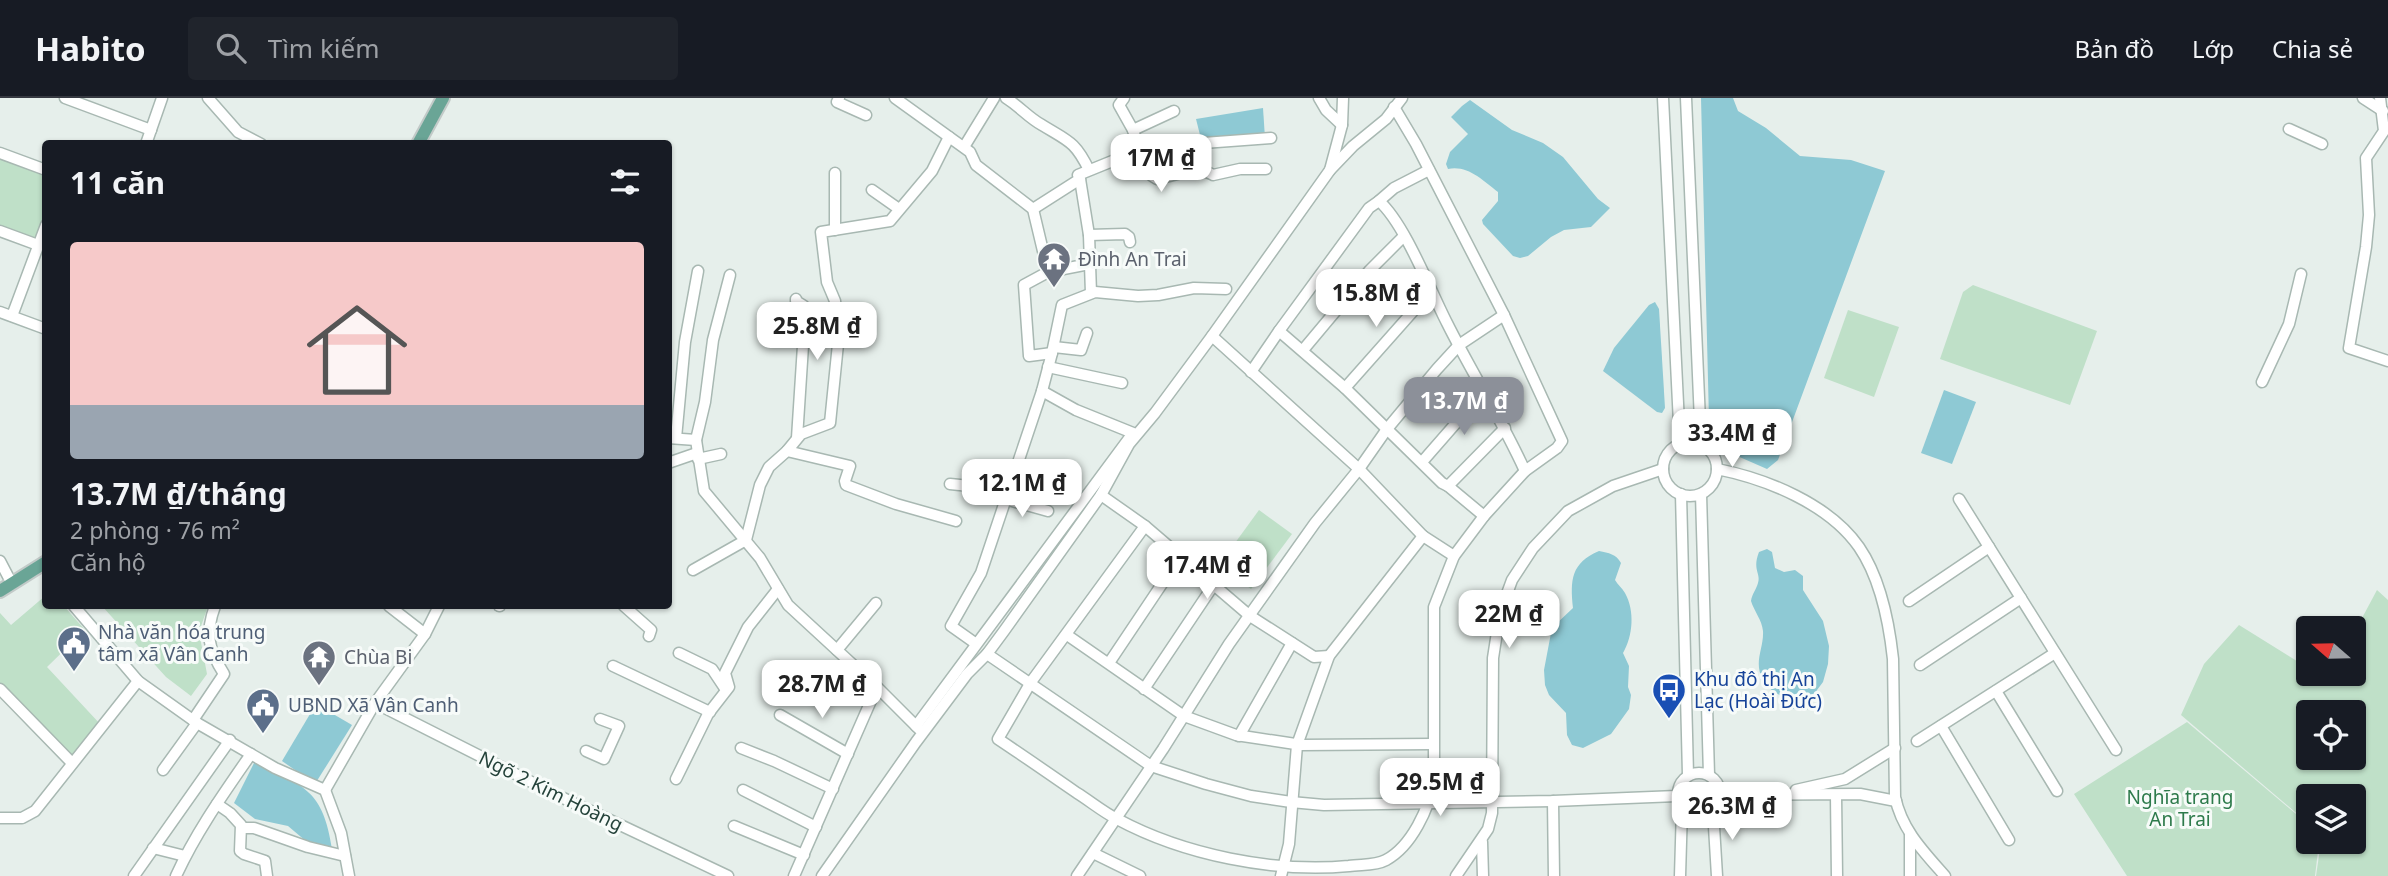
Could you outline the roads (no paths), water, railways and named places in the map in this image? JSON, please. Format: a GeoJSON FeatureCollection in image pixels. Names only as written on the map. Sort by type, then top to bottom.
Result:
{"type":"FeatureCollection","features":[{"type":"Feature","properties":{"kind":"main road"},"geometry":{"type":"LineString","coordinates":[[420,140],[443,98]]}},
{"type":"Feature","properties":{"kind":"main road"},"geometry":{"type":"LineString","coordinates":[[0,591],[6,582],[42,567]]}},
{"type":"Feature","properties":{"kind":"street"},"geometry":{"type":"LineString","coordinates":[[65,98],[151,130]]}},
{"type":"Feature","properties":{"kind":"street"},"geometry":{"type":"LineString","coordinates":[[147,140],[162,98]]}},
{"type":"Feature","properties":{"kind":"street"},"geometry":{"type":"LineString","coordinates":[[208,98],[238,132],[253,140]]}},
{"type":"Feature","properties":{"kind":"street"},"geometry":{"type":"LineString","coordinates":[[839,98],[837,102],[866,115]]}},
{"type":"Feature","properties":{"kind":"street"},"geometry":{"type":"LineString","coordinates":[[895,98],[964,147],[970,152],[976,165],[1033,209],[1048,272]]}},
{"type":"Feature","properties":{"kind":"street"},"geometry":{"type":"LineString","coordinates":[[1006,98],[1041,125],[1070,141],[1078,149],[1089,170]]}},
{"type":"Feature","properties":{"kind":"street"},"geometry":{"type":"LineString","coordinates":[[1124,98],[1119,105],[1133,130],[1141,157]]}},
{"type":"Feature","properties":{"kind":"street"},"geometry":{"type":"LineString","coordinates":[[1319,98],[1326,110],[1342,125]]}},
{"type":"Feature","properties":{"kind":"street"},"geometry":{"type":"LineString","coordinates":[[1330,170],[1342,125],[1343,98]]}},
{"type":"Feature","properties":{"kind":"street"},"geometry":{"type":"LineString","coordinates":[[919,729],[986,654],[1101,495],[1129,444],[1212,336],[1330,170],[1353,146],[1386,119],[1402,98]]}},
{"type":"Feature","properties":{"kind":"street"},"geometry":{"type":"LineString","coordinates":[[1663,98],[1680,444]]}},
{"type":"Feature","properties":{"kind":"street"},"geometry":{"type":"LineString","coordinates":[[1686,98],[1701,444]]}},
{"type":"Feature","properties":{"kind":"street"},"geometry":{"type":"LineString","coordinates":[[2363,98],[2383,110]]}},
{"type":"Feature","properties":{"kind":"street"},"geometry":{"type":"LineString","coordinates":[[2380,98],[2384,131],[2366,158],[2369,215],[2349,348],[2388,361]]}},
{"type":"Feature","properties":{"kind":"street"},"geometry":{"type":"LineString","coordinates":[[964,147],[992,99]]}},
{"type":"Feature","properties":{"kind":"street"},"geometry":{"type":"LineString","coordinates":[[1145,526],[1031,682],[998,739],[1116,819],[1193,850],[1283,871],[1329,872],[1388,859],[1414,830],[1430,802],[1434,781],[1434,612],[1454,556],[1484,516],[1525,471],[1557,448],[1562,440],[1504,315],[1394,107]]}},
{"type":"Feature","properties":{"kind":"street"},"geometry":{"type":"LineString","coordinates":[[1133,130],[1174,111]]}},
{"type":"Feature","properties":{"kind":"street"},"geometry":{"type":"LineString","coordinates":[[2289,130],[2322,144]]}},
{"type":"Feature","properties":{"kind":"street"},"geometry":{"type":"LineString","coordinates":[[692,569],[746,540],[769,467],[801,434],[830,423],[839,334],[835,301],[827,282],[821,232],[890,220],[932,171],[949,136]]}},
{"type":"Feature","properties":{"kind":"street"},"geometry":{"type":"LineString","coordinates":[[1195,171],[1190,144],[1271,138]]}},
{"type":"Feature","properties":{"kind":"street"},"geometry":{"type":"LineString","coordinates":[[0,153],[42,169]]}},
{"type":"Feature","properties":{"kind":"street"},"geometry":{"type":"LineString","coordinates":[[1091,293],[1089,235],[1079,175],[1115,160],[1141,157],[1147,157],[1152,176],[1157,179],[1195,171],[1208,171],[1213,175],[1240,169],[1266,169]]}},
{"type":"Feature","properties":{"kind":"street"},"geometry":{"type":"LineString","coordinates":[[1251,372],[1369,208],[1394,188],[1429,170]]}},
{"type":"Feature","properties":{"kind":"street"},"geometry":{"type":"LineString","coordinates":[[835,173],[835,230]]}},
{"type":"Feature","properties":{"kind":"street"},"geometry":{"type":"LineString","coordinates":[[1033,209],[1080,179]]}},
{"type":"Feature","properties":{"kind":"street"},"geometry":{"type":"LineString","coordinates":[[872,190],[899,209]]}},
{"type":"Feature","properties":{"kind":"street"},"geometry":{"type":"LineString","coordinates":[[1379,201],[1388,209],[1404,236],[1525,471]]}},
{"type":"Feature","properties":{"kind":"street"},"geometry":{"type":"LineString","coordinates":[[0,231],[38,245]]}},
{"type":"Feature","properties":{"kind":"street"},"geometry":{"type":"LineString","coordinates":[[1089,235],[1120,234],[1129,237],[1130,242]]}},
{"type":"Feature","properties":{"kind":"street"},"geometry":{"type":"LineString","coordinates":[[12,316],[42,235]]}},
{"type":"Feature","properties":{"kind":"street"},"geometry":{"type":"LineString","coordinates":[[1303,350],[1370,270],[1404,236]]}},
{"type":"Feature","properties":{"kind":"street"},"geometry":{"type":"LineString","coordinates":[[1087,333],[1081,350],[1053,350],[1029,356],[1024,285],[1048,272],[1089,264]]}},
{"type":"Feature","properties":{"kind":"street"},"geometry":{"type":"LineString","coordinates":[[696,440],[672,438],[698,271]]}},
{"type":"Feature","properties":{"kind":"street"},"geometry":{"type":"LineString","coordinates":[[2262,382],[2289,324],[2301,274]]}},
{"type":"Feature","properties":{"kind":"street"},"geometry":{"type":"LineString","coordinates":[[730,275],[713,340],[705,402],[696,440],[704,491],[760,558],[788,606],[919,729]]}},
{"type":"Feature","properties":{"kind":"street"},"geometry":{"type":"LineString","coordinates":[[975,643],[951,626],[981,573],[1042,391],[1062,304],[1091,293],[1138,296],[1203,287],[1226,289]]}},
{"type":"Feature","properties":{"kind":"street"},"geometry":{"type":"LineString","coordinates":[[1345,388],[1431,291]]}},
{"type":"Feature","properties":{"kind":"street"},"geometry":{"type":"LineString","coordinates":[[796,299],[804,306],[805,315],[797,438]]}},
{"type":"Feature","properties":{"kind":"street"},"geometry":{"type":"LineString","coordinates":[[0,312],[42,327]]}},
{"type":"Feature","properties":{"kind":"street"},"geometry":{"type":"LineString","coordinates":[[1077,876],[1315,523],[1387,429],[1459,345],[1504,315]]}},
{"type":"Feature","properties":{"kind":"street"},"geometry":{"type":"LineString","coordinates":[[1279,331],[1345,388],[1442,483],[1484,516]]}},
{"type":"Feature","properties":{"kind":"street"},"geometry":{"type":"LineString","coordinates":[[1212,336],[1359,469],[1423,536],[1454,556]]}},
{"type":"Feature","properties":{"kind":"street"},"geometry":{"type":"LineString","coordinates":[[1048,367],[1122,383]]}},
{"type":"Feature","properties":{"kind":"street"},"geometry":{"type":"LineString","coordinates":[[822,876],[975,643],[1133,433],[1076,410],[1042,391]]}},
{"type":"Feature","properties":{"kind":"street"},"geometry":{"type":"LineString","coordinates":[[1422,462],[1484,391]]}},
{"type":"Feature","properties":{"kind":"street"},"geometry":{"type":"LineString","coordinates":[[1448,486],[1504,428]]}},
{"type":"Feature","properties":{"kind":"street"},"geometry":{"type":"LineString","coordinates":[[1680,444],[1701,444],[1714,456],[1717,469],[1714,482],[1701,494],[1681,494],[1669,486],[1663,469],[1668,453],[1680,444]]}},
{"type":"Feature","properties":{"kind":"street"},"geometry":{"type":"LineString","coordinates":[[787,451],[850,466],[846,485],[956,522]]}},
{"type":"Feature","properties":{"kind":"street"},"geometry":{"type":"LineString","coordinates":[[672,462],[721,454]]}},
{"type":"Feature","properties":{"kind":"street"},"geometry":{"type":"LineString","coordinates":[[1457,876],[1482,839],[1490,821],[1493,801],[1493,658],[1500,614],[1512,580],[1533,548],[1568,511],[1613,486],[1663,469]]}},
{"type":"Feature","properties":{"kind":"street"},"geometry":{"type":"LineString","coordinates":[[1717,469],[1759,480],[1802,499],[1851,537],[1860,549],[1872,573],[1891,637],[1896,802],[1899,814],[1910,834],[1945,876]]}},
{"type":"Feature","properties":{"kind":"street"},"geometry":{"type":"LineString","coordinates":[[950,484],[989,488],[1048,511]]}},
{"type":"Feature","properties":{"kind":"street"},"geometry":{"type":"LineString","coordinates":[[1681,494],[1688,775]]}},
{"type":"Feature","properties":{"kind":"street"},"geometry":{"type":"LineString","coordinates":[[1701,494],[1709,775]]}},
{"type":"Feature","properties":{"kind":"street"},"geometry":{"type":"LineString","coordinates":[[1101,495],[1145,526],[1250,616],[1314,657],[1329,656]]}},
{"type":"Feature","properties":{"kind":"street"},"geometry":{"type":"LineString","coordinates":[[1959,499],[2116,750]]}},
{"type":"Feature","properties":{"kind":"street"},"geometry":{"type":"LineString","coordinates":[[1283,871],[1289,844],[1297,745],[1329,656],[1423,536]]}},
{"type":"Feature","properties":{"kind":"street"},"geometry":{"type":"LineString","coordinates":[[1909,601],[1989,547]]}},
{"type":"Feature","properties":{"kind":"street"},"geometry":{"type":"LineString","coordinates":[[1109,663],[1180,557]]}},
{"type":"Feature","properties":{"kind":"street"},"geometry":{"type":"LineString","coordinates":[[0,561],[6,582]]}},
{"type":"Feature","properties":{"kind":"street"},"geometry":{"type":"LineString","coordinates":[[1144,689],[1213,586]]}},
{"type":"Feature","properties":{"kind":"street"},"geometry":{"type":"LineString","coordinates":[[676,779],[710,712],[729,687],[725,673],[748,627],[778,589]]}},
{"type":"Feature","properties":{"kind":"street"},"geometry":{"type":"LineString","coordinates":[[1920,665],[2021,598]]}},
{"type":"Feature","properties":{"kind":"street"},"geometry":{"type":"LineString","coordinates":[[836,650],[876,603]]}},
{"type":"Feature","properties":{"kind":"street"},"geometry":{"type":"LineString","coordinates":[[77,609],[138,681],[195,722],[275,768],[325,790],[341,832],[349,876]]}},
{"type":"Feature","properties":{"kind":"street"},"geometry":{"type":"LineString","coordinates":[[163,770],[224,674],[214,658],[208,634],[214,609]]}},
{"type":"Feature","properties":{"kind":"street"},"geometry":{"type":"LineString","coordinates":[[393,609],[425,634]]}},
{"type":"Feature","properties":{"kind":"street"},"geometry":{"type":"LineString","coordinates":[[325,790],[375,704],[425,634],[438,609]]}},
{"type":"Feature","properties":{"kind":"street"},"geometry":{"type":"LineString","coordinates":[[627,609],[651,630],[649,636]]}},
{"type":"Feature","properties":{"kind":"street"},"geometry":{"type":"LineString","coordinates":[[1067,635],[1184,716],[1239,736],[1297,745],[1433,744]]}},
{"type":"Feature","properties":{"kind":"street"},"geometry":{"type":"LineString","coordinates":[[1239,736],[1292,643]]}},
{"type":"Feature","properties":{"kind":"street"},"geometry":{"type":"LineString","coordinates":[[679,653],[712,669],[722,686],[727,688]]}},
{"type":"Feature","properties":{"kind":"street"},"geometry":{"type":"LineString","coordinates":[[1917,741],[2055,653]]}},
{"type":"Feature","properties":{"kind":"street"},"geometry":{"type":"LineString","coordinates":[[986,654],[1152,766],[1251,796],[1324,805],[1678,796]]}},
{"type":"Feature","properties":{"kind":"street"},"geometry":{"type":"LineString","coordinates":[[613,666],[710,712]]}},
{"type":"Feature","properties":{"kind":"street"},"geometry":{"type":"LineString","coordinates":[[0,818],[22,818],[35,811],[138,681]]}},
{"type":"Feature","properties":{"kind":"street"},"geometry":{"type":"LineString","coordinates":[[794,876],[877,687]]}},
{"type":"Feature","properties":{"kind":"street"},"geometry":{"type":"LineString","coordinates":[[1996,691],[2057,791]]}},
{"type":"Feature","properties":{"kind":"street"},"geometry":{"type":"LineString","coordinates":[[1,692],[72,763]]}},
{"type":"Feature","properties":{"kind":"street","name":"Ngõ 2 Kim Hoàng"},"geometry":{"type":"LineString","coordinates":[[375,704],[561,797],[728,876]]}},
{"type":"Feature","properties":{"kind":"street"},"geometry":{"type":"LineString","coordinates":[[780,715],[848,754]]}},
{"type":"Feature","properties":{"kind":"street"},"geometry":{"type":"LineString","coordinates":[[586,751],[604,759],[618,726],[600,719]]}},
{"type":"Feature","properties":{"kind":"street"},"geometry":{"type":"LineString","coordinates":[[1941,726],[2009,840]]}},
{"type":"Feature","properties":{"kind":"street"},"geometry":{"type":"LineString","coordinates":[[134,876],[230,740]]}},
{"type":"Feature","properties":{"kind":"street"},"geometry":{"type":"LineString","coordinates":[[741,748],[832,789]]}},
{"type":"Feature","properties":{"kind":"street"},"geometry":{"type":"LineString","coordinates":[[1782,793],[1845,779],[1895,748]]}},
{"type":"Feature","properties":{"kind":"street"},"geometry":{"type":"LineString","coordinates":[[176,876],[185,856],[251,754]]}},
{"type":"Feature","properties":{"kind":"street"},"geometry":{"type":"LineString","coordinates":[[1681,876],[1682,808],[1678,796],[1679,786],[1688,775],[1695,773],[1709,775],[1718,785],[1720,795],[1713,810],[1701,816],[1682,808]]}},
{"type":"Feature","properties":{"kind":"street"},"geometry":{"type":"LineString","coordinates":[[743,790],[816,827]]}},
{"type":"Feature","properties":{"kind":"street"},"geometry":{"type":"LineString","coordinates":[[1720,795],[1782,793],[1870,796],[1896,802]]}},
{"type":"Feature","properties":{"kind":"street"},"geometry":{"type":"LineString","coordinates":[[1836,795],[1837,876]]}},
{"type":"Feature","properties":{"kind":"street"},"geometry":{"type":"LineString","coordinates":[[1553,801],[1555,876]]}},
{"type":"Feature","properties":{"kind":"street"},"geometry":{"type":"LineString","coordinates":[[217,804],[230,813],[242,828],[239,848],[244,855],[265,861],[267,876]]}},
{"type":"Feature","properties":{"kind":"street"},"geometry":{"type":"LineString","coordinates":[[1713,810],[1717,876]]}},
{"type":"Feature","properties":{"kind":"street"},"geometry":{"type":"LineString","coordinates":[[734,826],[803,855]]}},
{"type":"Feature","properties":{"kind":"street"},"geometry":{"type":"LineString","coordinates":[[242,828],[254,828],[307,847],[345,856]]}},
{"type":"Feature","properties":{"kind":"street"},"geometry":{"type":"LineString","coordinates":[[1910,834],[1910,876]]}},
{"type":"Feature","properties":{"kind":"street"},"geometry":{"type":"LineString","coordinates":[[1482,839],[1483,876]]}},
{"type":"Feature","properties":{"kind":"street"},"geometry":{"type":"LineString","coordinates":[[153,848],[185,856]]}},
{"type":"Feature","properties":{"kind":"street"},"geometry":{"type":"LineString","coordinates":[[1093,853],[1135,875]]}},
{"type":"Feature","properties":{"kind":"water"},"geometry":{"type":"Polygon","coordinates":[[[1701,98],[1733,98],[1738,111],[1766,128],[1800,156],[1851,160],[1885,171],[1778,460],[1767,469],[1735,455],[1709,420],[1701,98]]]}},
{"type":"Feature","properties":{"kind":"water"},"geometry":{"type":"Polygon","coordinates":[[[1470,100],[1512,130],[1543,143],[1563,157],[1598,199],[1610,208],[1591,227],[1564,230],[1528,256],[1513,256],[1482,220],[1498,201],[1498,192],[1474,174],[1462,169],[1448,169],[1446,164],[1450,152],[1468,134],[1451,117],[1470,100]]]}},
{"type":"Feature","properties":{"kind":"water"},"geometry":{"type":"Polygon","coordinates":[[[1263,108],[1265,138],[1202,143],[1196,119],[1263,108]]]}},
{"type":"Feature","properties":{"kind":"water"},"geometry":{"type":"Polygon","coordinates":[[[1655,302],[1659,309],[1665,408],[1662,413],[1603,371],[1614,348],[1649,305],[1655,302]]]}},
{"type":"Feature","properties":{"kind":"water"},"geometry":{"type":"Polygon","coordinates":[[[1944,390],[1976,402],[1952,464],[1921,453],[1944,390]]]}},
{"type":"Feature","properties":{"kind":"water"},"geometry":{"type":"Polygon","coordinates":[[[1767,549],[1772,552],[1775,568],[1784,572],[1795,570],[1803,576],[1803,590],[1823,621],[1829,646],[1828,664],[1823,682],[1807,710],[1793,709],[1766,685],[1760,673],[1763,631],[1751,601],[1759,580],[1757,558],[1759,552],[1767,549]]]}},
{"type":"Feature","properties":{"kind":"water"},"geometry":{"type":"Polygon","coordinates":[[[1599,551],[1609,553],[1621,563],[1615,580],[1625,593],[1631,615],[1631,631],[1623,653],[1629,666],[1628,687],[1631,695],[1629,709],[1611,734],[1583,748],[1572,745],[1567,735],[1566,713],[1549,695],[1544,670],[1551,633],[1555,625],[1573,608],[1574,574],[1583,561],[1599,551]]]}},
{"type":"Feature","properties":{"kind":"water"},"geometry":{"type":"Polygon","coordinates":[[[316,704],[352,725],[315,784],[282,761],[316,704]]]}},
{"type":"Feature","properties":{"kind":"water"},"geometry":{"type":"Polygon","coordinates":[[[255,761],[309,792],[323,814],[332,849],[307,842],[288,826],[255,819],[234,803],[255,761]]]}},
{"type":"Feature","properties":{"kind":"place","name":"Đình An Trai"},"geometry":{"type":"Point","coordinates":[1054,289]}},
{"type":"Feature","properties":{"kind":"place","name":"Nhà văn hóa trung tâm xã Vân Canh"},"geometry":{"type":"Point","coordinates":[74,673]}},
{"type":"Feature","properties":{"kind":"place","name":"Chùa Bi"},"geometry":{"type":"Point","coordinates":[319,687]}},
{"type":"Feature","properties":{"kind":"place","name":"Khu đô thị An Lạc (Hoài Đức)"},"geometry":{"type":"Point","coordinates":[1669,720]}},
{"type":"Feature","properties":{"kind":"place","name":"UBND Xã Vân Canh"},"geometry":{"type":"Point","coordinates":[263,735]}},
{"type":"Feature","properties":{"kind":"park label","name":"Nghĩa trang An Trai"},"geometry":{"type":"Point","coordinates":[2180,808]}}]}
